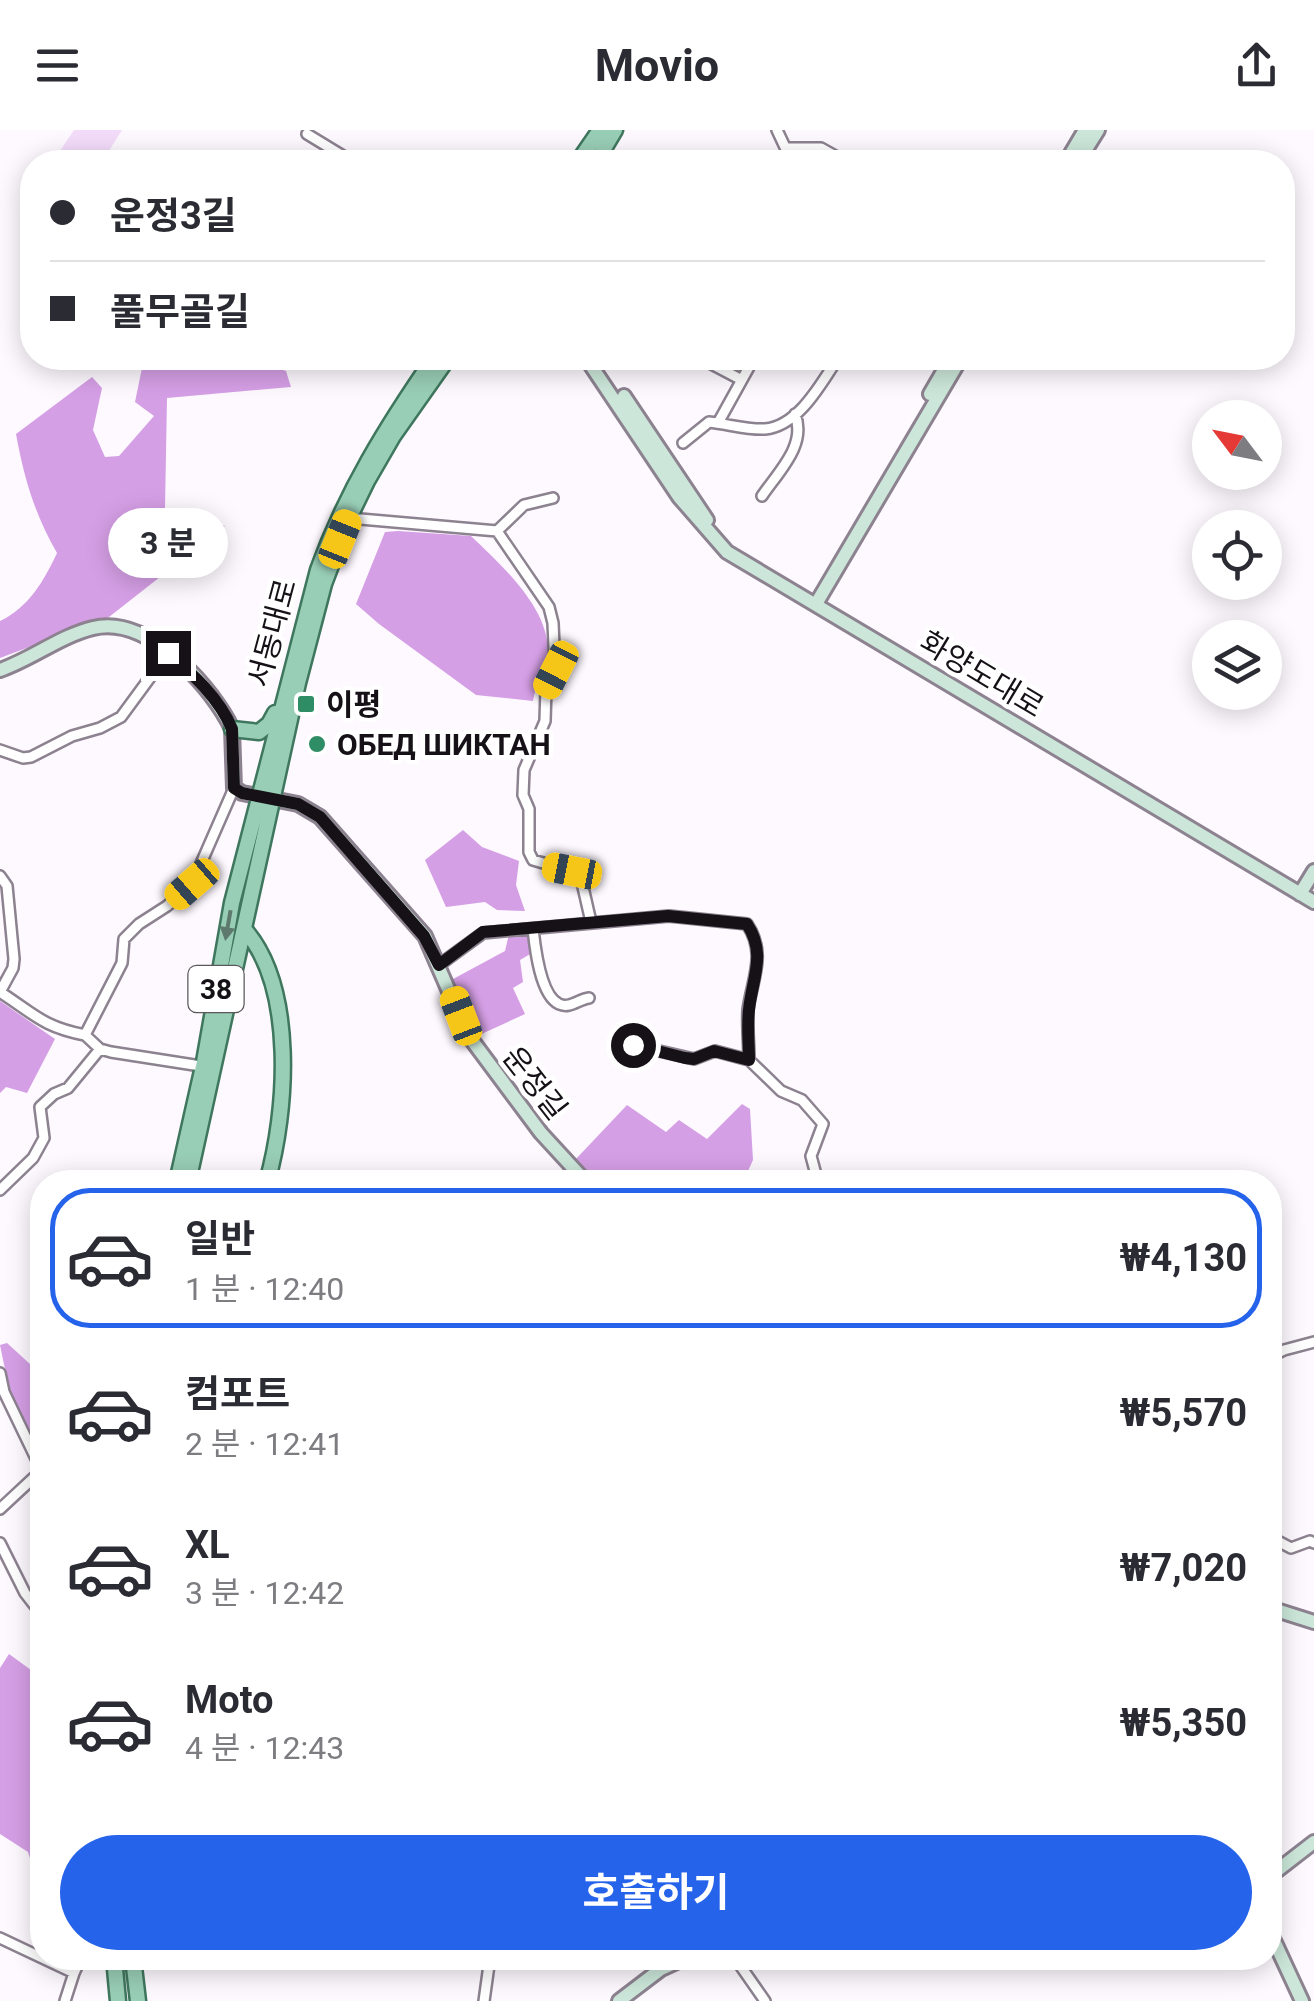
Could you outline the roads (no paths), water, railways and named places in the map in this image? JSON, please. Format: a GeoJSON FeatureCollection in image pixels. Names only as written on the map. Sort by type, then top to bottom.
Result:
{"type":"FeatureCollection","features":[{"type":"Feature","properties":{"kind":"main road","name":"서동대로"},"geometry":{"type":"LineString","coordinates":[[179,1170],[245,930],[282,705],[318,570],[333,527],[367,458],[426,370]]}},
{"type":"Feature","properties":{"kind":"main road","name":"서동대로"},"geometry":{"type":"LineString","coordinates":[[190,1170],[232,903],[266,798],[318,609],[349,518],[393,436],[440,370]]}},
{"type":"Feature","properties":{"kind":"main road"},"geometry":{"type":"LineString","coordinates":[[232,729],[259,732],[282,705]]}},
{"type":"Feature","properties":{"kind":"main road"},"geometry":{"type":"LineString","coordinates":[[245,930],[262,958],[274,993],[282,1050],[284,1093],[269,1170]]}},
{"type":"Feature","properties":{"kind":"main road"},"geometry":{"type":"LineString","coordinates":[[115,1970],[118,2001]]}},
{"type":"Feature","properties":{"kind":"main road"},"geometry":{"type":"LineString","coordinates":[[134,1970],[138,2001]]}},
{"type":"Feature","properties":{"kind":"street"},"geometry":{"type":"LineString","coordinates":[[778,130],[786,148],[825,150]]}},
{"type":"Feature","properties":{"kind":"street"},"geometry":{"type":"LineString","coordinates":[[307,134],[333,150]]}},
{"type":"Feature","properties":{"kind":"street"},"geometry":{"type":"LineString","coordinates":[[595,370],[658,454]]}},
{"type":"Feature","properties":{"kind":"street"},"geometry":{"type":"LineString","coordinates":[[604,370],[658,454]]}},
{"type":"Feature","properties":{"kind":"street"},"geometry":{"type":"LineString","coordinates":[[722,370],[740,380]]}},
{"type":"Feature","properties":{"kind":"street"},"geometry":{"type":"LineString","coordinates":[[718,423],[746,370]]}},
{"type":"Feature","properties":{"kind":"street"},"geometry":{"type":"LineString","coordinates":[[683,443],[710,422],[769,429],[794,414],[829,370]]}},
{"type":"Feature","properties":{"kind":"street"},"geometry":{"type":"LineString","coordinates":[[815,600],[944,370]]}},
{"type":"Feature","properties":{"kind":"street"},"geometry":{"type":"LineString","coordinates":[[815,600],[955,370]]}},
{"type":"Feature","properties":{"kind":"street"},"geometry":{"type":"LineString","coordinates":[[762,496],[797,442],[800,429],[794,414]]}},
{"type":"Feature","properties":{"kind":"street","name":"화양도대로"},"geometry":{"type":"LineString","coordinates":[[658,454],[732,548],[1310,894]]}},
{"type":"Feature","properties":{"kind":"street"},"geometry":{"type":"LineString","coordinates":[[349,518],[497,531],[524,505],[553,498]]}},
{"type":"Feature","properties":{"kind":"street"},"geometry":{"type":"LineString","coordinates":[[497,531],[550,608],[557,658],[556,670],[546,688],[545,721],[524,770],[529,852],[533,860],[580,874],[591,922]]}},
{"type":"Feature","properties":{"kind":"street"},"geometry":{"type":"LineString","coordinates":[[0,670],[96,627],[113,626],[144,634],[168,653],[213,698],[232,729],[234,788],[192,884],[124,939],[122,963],[84,1035]]}},
{"type":"Feature","properties":{"kind":"street"},"geometry":{"type":"LineString","coordinates":[[0,750],[31,757],[122,717],[168,653]]}},
{"type":"Feature","properties":{"kind":"street","name":"운정길"},"geometry":{"type":"LineString","coordinates":[[234,788],[298,804],[320,817],[424,936],[468,1035],[500,1081],[576,1170]]}},
{"type":"Feature","properties":{"kind":"street"},"geometry":{"type":"LineString","coordinates":[[1310,894],[1314,871]]}},
{"type":"Feature","properties":{"kind":"street"},"geometry":{"type":"LineString","coordinates":[[0,876],[7,886],[14,958],[0,992],[39,1022],[84,1035],[100,1048],[209,1068]]}},
{"type":"Feature","properties":{"kind":"street"},"geometry":{"type":"LineString","coordinates":[[439,965],[483,932],[668,916],[747,924],[754,935],[759,972],[748,1010],[749,1060]]}},
{"type":"Feature","properties":{"kind":"street"},"geometry":{"type":"LineString","coordinates":[[533,929],[540,970],[550,996],[558,1004],[572,1006],[589,998]]}},
{"type":"Feature","properties":{"kind":"street"},"geometry":{"type":"LineString","coordinates":[[630,1050],[633,1045],[642,1046],[694,1059],[714,1051],[749,1060],[781,1092],[802,1100],[824,1124],[811,1156],[815,1170]]}},
{"type":"Feature","properties":{"kind":"street"},"geometry":{"type":"LineString","coordinates":[[0,1190],[33,1158],[44,1138],[40,1107],[68,1088],[100,1048]]}},
{"type":"Feature","properties":{"kind":"street"},"geometry":{"type":"LineString","coordinates":[[1282,1351],[1314,1342]]}},
{"type":"Feature","properties":{"kind":"street"},"geometry":{"type":"LineString","coordinates":[[0,1373],[4,1392],[30,1445]]}},
{"type":"Feature","properties":{"kind":"street"},"geometry":{"type":"LineString","coordinates":[[0,1509],[30,1481]]}},
{"type":"Feature","properties":{"kind":"street"},"geometry":{"type":"LineString","coordinates":[[0,1543],[30,1599]]}},
{"type":"Feature","properties":{"kind":"street"},"geometry":{"type":"LineString","coordinates":[[1282,1543],[1291,1548],[1314,1543]]}},
{"type":"Feature","properties":{"kind":"street"},"geometry":{"type":"LineString","coordinates":[[1282,1612],[1314,1622]]}},
{"type":"Feature","properties":{"kind":"street"},"geometry":{"type":"LineString","coordinates":[[1282,1867],[1314,1842]]}},
{"type":"Feature","properties":{"kind":"street"},"geometry":{"type":"LineString","coordinates":[[0,1938],[30,1952]]}},
{"type":"Feature","properties":{"kind":"street"},"geometry":{"type":"LineString","coordinates":[[1282,1958],[1302,2001]]}},
{"type":"Feature","properties":{"kind":"street"},"geometry":{"type":"LineString","coordinates":[[68,1970],[74,1973]]}},
{"type":"Feature","properties":{"kind":"street"},"geometry":{"type":"LineString","coordinates":[[65,2001],[75,1970]]}},
{"type":"Feature","properties":{"kind":"street"},"geometry":{"type":"LineString","coordinates":[[484,2001],[488,1970]]}},
{"type":"Feature","properties":{"kind":"street"},"geometry":{"type":"LineString","coordinates":[[619,2001],[661,1970]]}},
{"type":"Feature","properties":{"kind":"street"},"geometry":{"type":"LineString","coordinates":[[743,1970],[765,2001]]}},
{"type":"Feature","properties":{"kind":"place","name":"이평"},"geometry":{"type":"Point","coordinates":[306,704]}},
{"type":"Feature","properties":{"kind":"place","name":"ОБЕД ШИКТАН"},"geometry":{"type":"Point","coordinates":[317,744]}}]}
